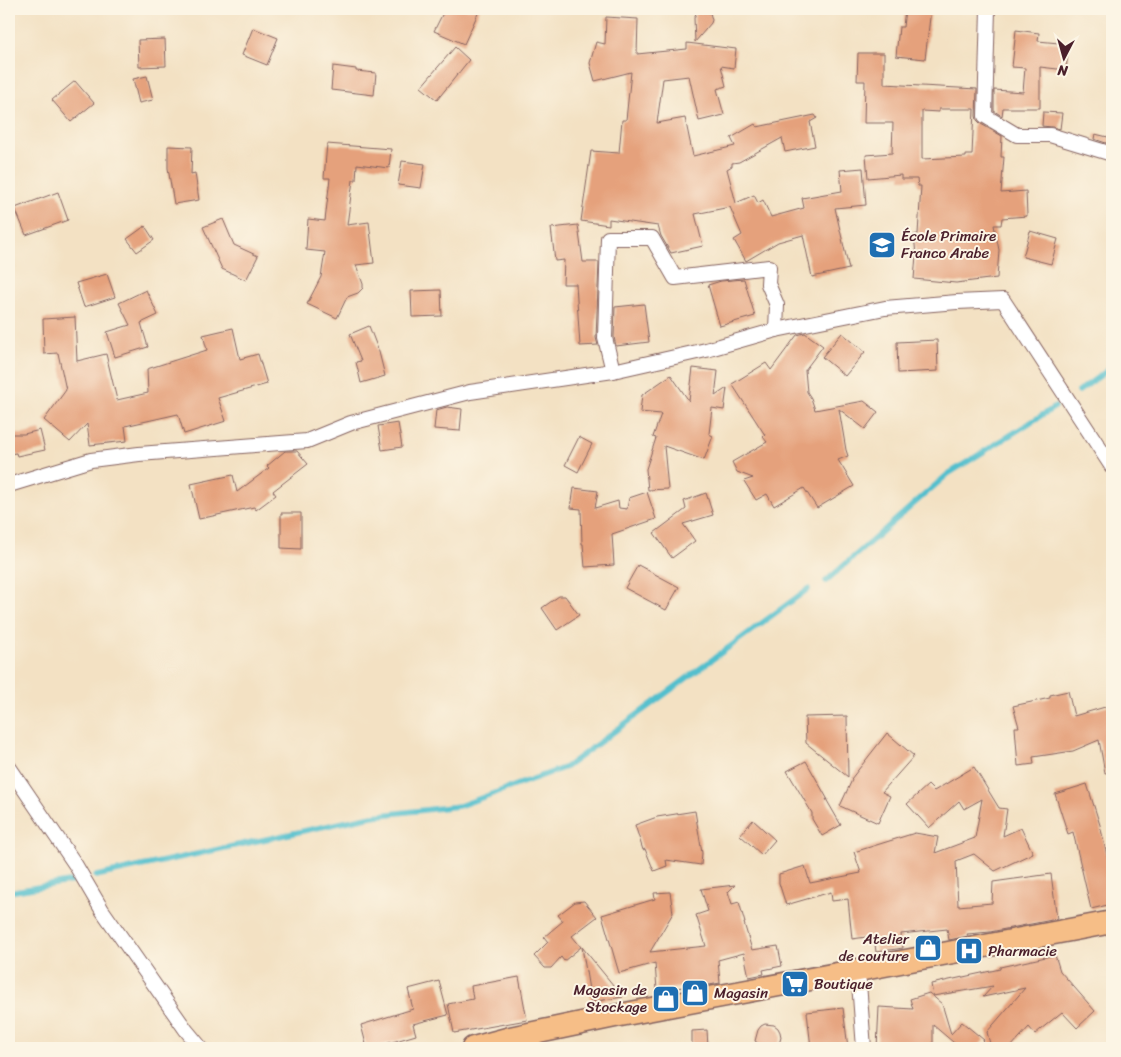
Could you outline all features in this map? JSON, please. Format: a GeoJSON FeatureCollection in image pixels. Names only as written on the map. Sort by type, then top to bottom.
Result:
{"type":"FeatureCollection","features":[{"type":"Feature","properties":{"kind":"main road"},"geometry":{"type":"LineString","coordinates":[[473,1048],[510,1038],[615,1016],[1112,922]]}},
{"type":"Feature","properties":{"kind":"street"},"geometry":{"type":"LineString","coordinates":[[988,9],[985,116],[1017,135],[1050,135],[1112,154]]}},
{"type":"Feature","properties":{"kind":"street"},"geometry":{"type":"LineString","coordinates":[[612,371],[605,338],[608,238],[652,238],[675,278],[769,267],[768,284],[777,305],[776,330]]}},
{"type":"Feature","properties":{"kind":"street"},"geometry":{"type":"LineString","coordinates":[[9,485],[91,460],[156,452],[307,441],[351,423],[470,392],[612,371],[706,350],[776,330],[885,308],[1003,300],[1112,468]]}},
{"type":"Feature","properties":{"kind":"street"},"geometry":{"type":"LineString","coordinates":[[9,767],[75,864],[102,910],[186,1030],[201,1048]]}},
{"type":"Feature","properties":{"kind":"street"},"geometry":{"type":"LineString","coordinates":[[858,970],[864,1048]]}},
{"type":"Feature","properties":{"kind":"building"},"geometry":{"type":"Polygon","coordinates":[[[445,9],[480,9],[464,44],[434,31],[445,9]]]}},
{"type":"Feature","properties":{"kind":"building"},"geometry":{"type":"Polygon","coordinates":[[[905,9],[931,9],[925,59],[896,56],[899,27],[903,27],[905,9]]]}},
{"type":"Feature","properties":{"kind":"building"},"geometry":{"type":"Polygon","coordinates":[[[701,10],[710,13],[712,20],[695,42],[694,18],[697,11],[701,10]]]}},
{"type":"Feature","properties":{"kind":"building"},"geometry":{"type":"Polygon","coordinates":[[[606,17],[638,19],[637,54],[687,49],[687,43],[736,49],[734,68],[721,66],[726,86],[717,89],[724,115],[699,121],[689,76],[663,79],[657,123],[685,118],[693,156],[735,146],[731,138],[755,124],[757,127],[815,115],[817,118],[810,122],[815,146],[785,152],[782,138],[739,162],[732,163],[732,166],[727,169],[736,203],[754,195],[758,203],[763,200],[771,217],[804,208],[802,198],[842,191],[840,170],[863,168],[866,205],[835,208],[849,269],[812,277],[803,235],[778,242],[746,261],[734,240],[742,235],[730,207],[695,214],[703,246],[671,253],[661,236],[658,226],[609,219],[609,225],[581,221],[591,151],[619,153],[622,120],[626,120],[631,72],[595,81],[590,63],[596,42],[605,44],[606,17]]]}},
{"type":"Feature","properties":{"kind":"building"},"geometry":{"type":"Polygon","coordinates":[[[253,28],[278,38],[267,65],[242,55],[253,28]]]}},
{"type":"Feature","properties":{"kind":"building"},"geometry":{"type":"Polygon","coordinates":[[[1016,30],[1039,33],[1038,41],[1069,44],[1066,70],[1040,67],[1040,108],[1003,108],[1002,116],[994,111],[994,90],[1023,92],[1025,68],[1012,67],[1016,30]]]}},
{"type":"Feature","properties":{"kind":"building"},"geometry":{"type":"Polygon","coordinates":[[[165,39],[166,66],[139,67],[138,40],[165,39]]]}},
{"type":"Feature","properties":{"kind":"building"},"geometry":{"type":"Polygon","coordinates":[[[455,47],[469,60],[437,100],[421,87],[455,47]]]}},
{"type":"Feature","properties":{"kind":"building"},"geometry":{"type":"Polygon","coordinates":[[[858,53],[884,53],[884,84],[977,89],[977,120],[1002,136],[1001,157],[1004,157],[1001,193],[1026,191],[1027,216],[1002,218],[1001,225],[994,225],[999,250],[997,278],[956,283],[914,279],[916,255],[914,235],[918,234],[921,186],[918,186],[917,179],[901,179],[901,175],[868,178],[866,155],[892,153],[893,123],[864,123],[865,81],[857,81],[858,53]],[[939,109],[939,112],[922,111],[922,159],[966,157],[966,155],[972,155],[974,109],[939,109]]]}},
{"type":"Feature","properties":{"kind":"building"},"geometry":{"type":"Polygon","coordinates":[[[333,66],[376,73],[374,95],[331,90],[333,66]]]}},
{"type":"Feature","properties":{"kind":"building"},"geometry":{"type":"Polygon","coordinates":[[[147,76],[153,100],[139,103],[133,79],[147,76]]]}},
{"type":"Feature","properties":{"kind":"building"},"geometry":{"type":"Polygon","coordinates":[[[75,81],[94,103],[71,122],[52,100],[75,81]]]}},
{"type":"Feature","properties":{"kind":"building"},"geometry":{"type":"Polygon","coordinates":[[[1043,112],[1062,113],[1060,129],[1042,126],[1043,112]]]}},
{"type":"Feature","properties":{"kind":"building"},"geometry":{"type":"Polygon","coordinates":[[[1095,134],[1112,138],[1112,145],[1094,139],[1095,134]]]}},
{"type":"Feature","properties":{"kind":"building"},"geometry":{"type":"Polygon","coordinates":[[[327,144],[391,149],[389,168],[357,164],[356,180],[353,180],[347,225],[369,222],[374,263],[356,265],[363,288],[358,293],[347,297],[337,318],[307,304],[321,277],[325,252],[306,250],[308,219],[325,221],[330,178],[324,178],[327,144]]]}},
{"type":"Feature","properties":{"kind":"building"},"geometry":{"type":"Polygon","coordinates":[[[168,146],[192,147],[191,174],[195,173],[199,200],[174,204],[168,168],[168,146]]]}},
{"type":"Feature","properties":{"kind":"building"},"geometry":{"type":"Polygon","coordinates":[[[402,161],[425,164],[421,188],[398,185],[402,161]]]}},
{"type":"Feature","properties":{"kind":"building"},"geometry":{"type":"Polygon","coordinates":[[[58,192],[68,220],[26,235],[15,208],[58,192]]]}},
{"type":"Feature","properties":{"kind":"building"},"geometry":{"type":"Polygon","coordinates":[[[223,219],[234,245],[258,256],[246,280],[222,269],[203,227],[223,219]]]}},
{"type":"Feature","properties":{"kind":"building"},"geometry":{"type":"Polygon","coordinates":[[[578,225],[583,262],[599,262],[596,338],[598,345],[580,346],[576,284],[563,284],[564,260],[555,261],[551,228],[578,225]]]}},
{"type":"Feature","properties":{"kind":"building"},"geometry":{"type":"Polygon","coordinates":[[[145,226],[154,240],[137,252],[127,239],[145,226]]]}},
{"type":"Feature","properties":{"kind":"building"},"geometry":{"type":"Polygon","coordinates":[[[1030,231],[1058,239],[1051,264],[1023,257],[1030,231]]]}},
{"type":"Feature","properties":{"kind":"building"},"geometry":{"type":"Polygon","coordinates":[[[107,274],[115,297],[84,307],[76,283],[107,274]]]}},
{"type":"Feature","properties":{"kind":"building"},"geometry":{"type":"Polygon","coordinates":[[[744,279],[755,316],[720,326],[708,285],[721,281],[744,279]]]}},
{"type":"Feature","properties":{"kind":"building"},"geometry":{"type":"Polygon","coordinates":[[[146,290],[158,315],[141,323],[148,347],[115,357],[107,332],[130,325],[119,303],[146,290]]]}},
{"type":"Feature","properties":{"kind":"building"},"geometry":{"type":"Polygon","coordinates":[[[441,290],[442,316],[412,317],[411,291],[441,290]]]}},
{"type":"Feature","properties":{"kind":"building"},"geometry":{"type":"Polygon","coordinates":[[[644,304],[649,342],[616,346],[614,337],[615,307],[644,304]]]}},
{"type":"Feature","properties":{"kind":"building"},"geometry":{"type":"Polygon","coordinates":[[[75,317],[77,361],[106,354],[117,400],[148,393],[147,369],[207,350],[203,335],[233,328],[240,359],[258,354],[267,384],[218,398],[226,421],[184,434],[178,414],[125,426],[127,441],[90,445],[87,424],[70,442],[44,420],[66,390],[58,353],[44,354],[43,319],[75,317]]]}},
{"type":"Feature","properties":{"kind":"building"},"geometry":{"type":"Polygon","coordinates":[[[369,326],[379,352],[385,376],[361,383],[356,362],[361,361],[350,334],[369,326]]]}},
{"type":"Feature","properties":{"kind":"building"},"geometry":{"type":"Polygon","coordinates":[[[805,333],[823,346],[805,370],[807,392],[815,410],[864,401],[878,412],[865,429],[839,409],[848,456],[838,460],[854,486],[817,508],[804,488],[774,506],[767,494],[756,500],[744,481],[753,478],[737,472],[732,462],[767,442],[763,437],[765,435],[732,384],[766,363],[771,370],[797,335],[805,333]]]}},
{"type":"Feature","properties":{"kind":"building"},"geometry":{"type":"Polygon","coordinates":[[[842,333],[865,352],[845,376],[822,357],[842,333]]]}},
{"type":"Feature","properties":{"kind":"building"},"geometry":{"type":"Polygon","coordinates":[[[937,340],[938,371],[898,373],[897,342],[937,340]]]}},
{"type":"Feature","properties":{"kind":"building"},"geometry":{"type":"Polygon","coordinates":[[[693,368],[718,371],[715,396],[727,388],[724,410],[712,408],[709,434],[713,436],[704,460],[664,446],[668,489],[648,490],[646,469],[656,438],[653,437],[661,414],[640,412],[642,395],[671,375],[689,401],[693,368]]]}},
{"type":"Feature","properties":{"kind":"building"},"geometry":{"type":"Polygon","coordinates":[[[447,407],[462,409],[460,431],[434,429],[436,410],[447,407]]]}},
{"type":"Feature","properties":{"kind":"building"},"geometry":{"type":"Polygon","coordinates":[[[398,423],[402,447],[382,450],[378,426],[398,423]]]}},
{"type":"Feature","properties":{"kind":"building"},"geometry":{"type":"Polygon","coordinates":[[[40,430],[45,450],[17,456],[16,453],[9,454],[9,434],[24,434],[40,430]]]}},
{"type":"Feature","properties":{"kind":"building"},"geometry":{"type":"Polygon","coordinates":[[[579,437],[592,444],[578,472],[565,465],[579,437]]]}},
{"type":"Feature","properties":{"kind":"building"},"geometry":{"type":"Polygon","coordinates":[[[285,451],[297,451],[308,464],[273,491],[276,495],[256,510],[254,507],[199,519],[191,484],[233,475],[237,492],[269,468],[267,466],[285,451]]]}},
{"type":"Feature","properties":{"kind":"building"},"geometry":{"type":"Polygon","coordinates":[[[574,488],[598,491],[595,508],[618,501],[619,508],[627,509],[629,498],[647,492],[656,519],[612,534],[614,565],[585,567],[581,509],[571,508],[574,488]]]}},
{"type":"Feature","properties":{"kind":"building"},"geometry":{"type":"Polygon","coordinates":[[[706,493],[713,515],[683,524],[695,541],[672,558],[654,533],[686,509],[684,501],[706,493]]]}},
{"type":"Feature","properties":{"kind":"building"},"geometry":{"type":"Polygon","coordinates":[[[281,513],[301,513],[301,549],[281,548],[281,513]]]}},
{"type":"Feature","properties":{"kind":"building"},"geometry":{"type":"Polygon","coordinates":[[[638,565],[679,587],[666,610],[625,588],[638,565]]]}},
{"type":"Feature","properties":{"kind":"building"},"geometry":{"type":"Polygon","coordinates":[[[559,596],[565,596],[579,615],[557,630],[542,608],[559,596]]]}},
{"type":"Feature","properties":{"kind":"building"},"geometry":{"type":"Polygon","coordinates":[[[1068,691],[1074,716],[1112,705],[1112,772],[1105,773],[1099,740],[1073,751],[1033,757],[1034,764],[1018,766],[1015,727],[1019,727],[1013,706],[1050,698],[1050,695],[1068,691]]]}},
{"type":"Feature","properties":{"kind":"building"},"geometry":{"type":"Polygon","coordinates":[[[847,716],[848,777],[806,743],[805,717],[847,716]]]}},
{"type":"Feature","properties":{"kind":"building"},"geometry":{"type":"Polygon","coordinates":[[[887,733],[914,756],[882,792],[890,796],[878,823],[840,806],[851,779],[887,733]]]}},
{"type":"Feature","properties":{"kind":"building"},"geometry":{"type":"Polygon","coordinates":[[[806,761],[841,825],[822,836],[812,819],[812,813],[787,771],[806,761]]]}},
{"type":"Feature","properties":{"kind":"building"},"geometry":{"type":"Polygon","coordinates":[[[974,767],[999,808],[1007,809],[1003,836],[1021,828],[1033,853],[995,871],[974,854],[956,861],[958,906],[992,903],[993,882],[1051,874],[1057,919],[990,932],[967,934],[968,936],[949,940],[947,929],[901,934],[903,948],[876,952],[874,936],[852,939],[848,899],[832,901],[831,892],[786,905],[779,883],[779,874],[805,866],[810,883],[861,873],[854,852],[915,833],[938,837],[935,853],[975,838],[982,799],[964,809],[959,801],[929,828],[907,804],[928,785],[934,791],[974,767]]]}},
{"type":"Feature","properties":{"kind":"building"},"geometry":{"type":"Polygon","coordinates":[[[1087,784],[1100,825],[1112,878],[1112,904],[1091,909],[1073,832],[1068,834],[1055,794],[1087,784]]]}},
{"type":"Feature","properties":{"kind":"building"},"geometry":{"type":"Polygon","coordinates":[[[695,811],[702,853],[701,865],[666,860],[667,866],[654,871],[645,849],[643,850],[635,825],[657,817],[695,811]]]}},
{"type":"Feature","properties":{"kind":"building"},"geometry":{"type":"Polygon","coordinates":[[[753,820],[775,840],[762,855],[740,835],[753,820]]]}},
{"type":"Feature","properties":{"kind":"building"},"geometry":{"type":"Polygon","coordinates":[[[735,885],[728,892],[732,904],[739,902],[752,950],[778,946],[782,966],[763,970],[764,974],[749,977],[744,953],[718,960],[720,983],[693,988],[693,986],[657,990],[655,963],[619,973],[602,915],[655,899],[654,893],[670,892],[673,913],[650,952],[706,946],[696,915],[708,911],[701,889],[735,885]]]}},
{"type":"Feature","properties":{"kind":"building"},"geometry":{"type":"Polygon","coordinates":[[[584,901],[597,917],[572,936],[581,947],[564,961],[561,957],[551,968],[545,968],[534,956],[548,942],[544,937],[563,921],[558,915],[575,902],[584,901]]]}},
{"type":"Feature","properties":{"kind":"building"},"geometry":{"type":"Polygon","coordinates":[[[582,947],[623,997],[591,1002],[582,947]]]}},
{"type":"Feature","properties":{"kind":"building"},"geometry":{"type":"Polygon","coordinates":[[[1055,955],[1060,971],[1095,1011],[1077,1028],[1062,1012],[1035,1034],[1029,1027],[1010,1048],[994,1048],[990,1044],[987,1032],[1025,988],[983,997],[993,986],[933,996],[931,984],[1055,955]]]}},
{"type":"Feature","properties":{"kind":"building"},"geometry":{"type":"Polygon","coordinates":[[[519,977],[527,1020],[454,1033],[448,1004],[473,999],[471,986],[519,977]]]}},
{"type":"Feature","properties":{"kind":"building"},"geometry":{"type":"Polygon","coordinates":[[[439,981],[448,1015],[413,1024],[416,1035],[367,1048],[361,1025],[413,1009],[408,989],[439,981]]]}},
{"type":"Feature","properties":{"kind":"building"},"geometry":{"type":"Polygon","coordinates":[[[929,993],[942,1004],[951,1034],[962,1022],[984,1040],[977,1048],[960,1048],[933,1025],[933,1048],[877,1048],[879,1007],[913,1009],[910,999],[929,993]]]}},
{"type":"Feature","properties":{"kind":"building"},"geometry":{"type":"Polygon","coordinates":[[[843,1008],[848,1048],[811,1048],[807,1012],[843,1008]]]}},
{"type":"Feature","properties":{"kind":"building"},"geometry":{"type":"Polygon","coordinates":[[[765,1024],[774,1025],[780,1032],[780,1041],[773,1047],[763,1047],[755,1041],[758,1030],[765,1024]]]}},
{"type":"Feature","properties":{"kind":"building"},"geometry":{"type":"Polygon","coordinates":[[[707,1030],[708,1048],[692,1048],[692,1031],[707,1030]]]}},
{"type":"Feature","properties":{"kind":"waterway"},"geometry":{"type":"LineString","coordinates":[[1079,391],[1112,367]]}},
{"type":"Feature","properties":{"kind":"waterway"},"geometry":{"type":"LineString","coordinates":[[826,581],[948,474],[1055,407]]}},
{"type":"Feature","properties":{"kind":"waterway"},"geometry":{"type":"LineString","coordinates":[[96,876],[372,816],[459,806],[566,767],[808,589]]}},
{"type":"Feature","properties":{"kind":"waterway"},"geometry":{"type":"LineString","coordinates":[[9,892],[74,881]]}},
{"type":"Feature","properties":{"kind":"place","name":"École Primaire Franco Arabe"},"geometry":{"type":"Point","coordinates":[882,245]}},
{"type":"Feature","properties":{"kind":"place","name":"Atelier de couture"},"geometry":{"type":"Point","coordinates":[928,948]}},
{"type":"Feature","properties":{"kind":"place","name":"Pharmacie"},"geometry":{"type":"Point","coordinates":[969,951]}},
{"type":"Feature","properties":{"kind":"place","name":"Boutique"},"geometry":{"type":"Point","coordinates":[795,984]}},
{"type":"Feature","properties":{"kind":"place","name":"Magasin"},"geometry":{"type":"Point","coordinates":[695,993]}},
{"type":"Feature","properties":{"kind":"place","name":"Magasin de Stockage"},"geometry":{"type":"Point","coordinates":[666,999]}}]}
